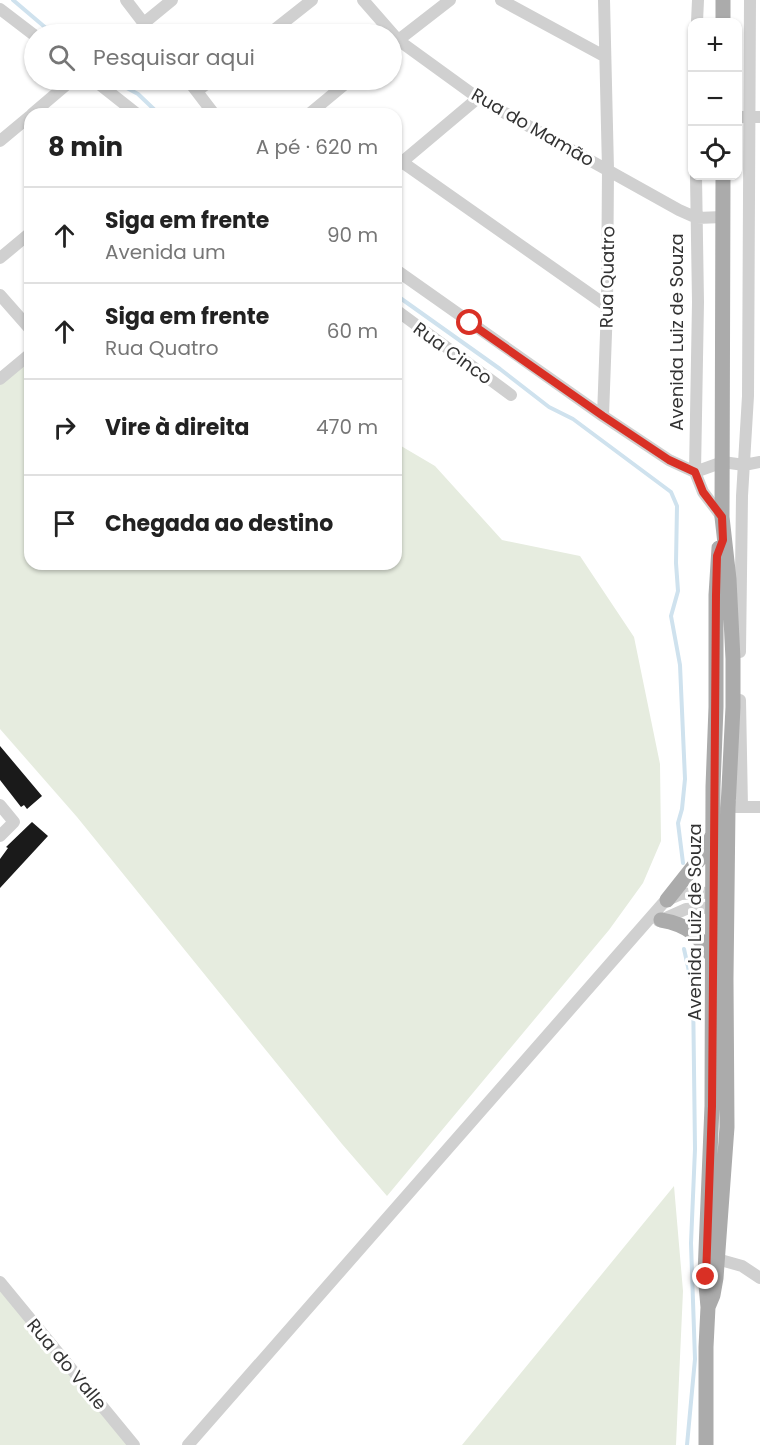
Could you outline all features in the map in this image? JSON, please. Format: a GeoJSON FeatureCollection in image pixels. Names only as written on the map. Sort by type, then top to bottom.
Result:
{"type":"FeatureCollection","features":[{"type":"Feature","properties":{"kind":"main road"},"geometry":{"type":"LineString","coordinates":[[723,0],[723,18]]}},
{"type":"Feature","properties":{"kind":"main road","name":"Avenida Luiz de Souza"},"geometry":{"type":"LineString","coordinates":[[706,1445],[708,1306],[705,1274],[711,1147],[714,959],[735,807],[733,659],[727,556],[723,540],[722,517],[723,180]]}},
{"type":"Feature","properties":{"kind":"main road","name":"Avenida Luiz de Souza"},"geometry":{"type":"LineString","coordinates":[[708,1306],[713,1295],[717,1259],[727,1127],[726,979],[713,787],[717,566],[719,549],[723,540]]}},
{"type":"Feature","properties":{"kind":"main road"},"geometry":{"type":"LineString","coordinates":[[667,900],[705,852],[715,831]]}},
{"type":"Feature","properties":{"kind":"main road"},"geometry":{"type":"LineString","coordinates":[[661,920],[694,932],[714,959]]}},
{"type":"Feature","properties":{"kind":"street"},"geometry":{"type":"LineString","coordinates":[[126,0],[144,23],[172,0]]}},
{"type":"Feature","properties":{"kind":"street"},"geometry":{"type":"LineString","coordinates":[[282,24],[312,0]]}},
{"type":"Feature","properties":{"kind":"street","name":"Rua do Mamão"},"geometry":{"type":"LineString","coordinates":[[363,0],[381,24]]}},
{"type":"Feature","properties":{"kind":"street"},"geometry":{"type":"LineString","coordinates":[[402,37],[450,0]]}},
{"type":"Feature","properties":{"kind":"street"},"geometry":{"type":"LineString","coordinates":[[501,0],[604,56]]}},
{"type":"Feature","properties":{"kind":"street","name":"Rua Quatro"},"geometry":{"type":"LineString","coordinates":[[603,416],[608,169],[604,0]]}},
{"type":"Feature","properties":{"kind":"street"},"geometry":{"type":"LineString","coordinates":[[697,18],[698,0]]}},
{"type":"Feature","properties":{"kind":"street"},"geometry":{"type":"LineString","coordinates":[[750,0],[755,117],[749,174],[748,396],[739,596],[735,807],[760,807]]}},
{"type":"Feature","properties":{"kind":"street"},"geometry":{"type":"LineString","coordinates":[[3,16],[24,29]]}},
{"type":"Feature","properties":{"kind":"street","name":"Rua do Mamão"},"geometry":{"type":"LineString","coordinates":[[402,47],[478,98],[679,210],[697,218],[723,218]]}},
{"type":"Feature","properties":{"kind":"street"},"geometry":{"type":"LineString","coordinates":[[39,108],[60,90]]}},
{"type":"Feature","properties":{"kind":"street"},"geometry":{"type":"LineString","coordinates":[[107,90],[130,108]]}},
{"type":"Feature","properties":{"kind":"street"},"geometry":{"type":"LineString","coordinates":[[316,108],[338,90]]}},
{"type":"Feature","properties":{"kind":"street"},"geometry":{"type":"LineString","coordinates":[[197,91],[210,108]]}},
{"type":"Feature","properties":{"kind":"street"},"geometry":{"type":"LineString","coordinates":[[402,162],[478,98]]}},
{"type":"Feature","properties":{"kind":"street"},"geometry":{"type":"LineString","coordinates":[[0,141],[24,121]]}},
{"type":"Feature","properties":{"kind":"street"},"geometry":{"type":"LineString","coordinates":[[402,167],[607,306]]}},
{"type":"Feature","properties":{"kind":"street","name":"Avenida Luiz de Souza"},"geometry":{"type":"LineString","coordinates":[[696,180],[698,302],[695,472],[703,492],[722,517]]}},
{"type":"Feature","properties":{"kind":"street"},"geometry":{"type":"LineString","coordinates":[[0,258],[24,238]]}},
{"type":"Feature","properties":{"kind":"street"},"geometry":{"type":"LineString","coordinates":[[402,274],[669,460],[695,472],[723,462],[744,465],[760,462]]}},
{"type":"Feature","properties":{"kind":"street"},"geometry":{"type":"LineString","coordinates":[[0,295],[24,322]]}},
{"type":"Feature","properties":{"kind":"street","name":"Rua Cinco"},"geometry":{"type":"LineString","coordinates":[[402,314],[511,395]]}},
{"type":"Feature","properties":{"kind":"street"},"geometry":{"type":"LineString","coordinates":[[0,379],[24,359]]}},
{"type":"Feature","properties":{"kind":"street"},"geometry":{"type":"LineString","coordinates":[[0,805],[14,822],[0,836]]}},
{"type":"Feature","properties":{"kind":"street"},"geometry":{"type":"LineString","coordinates":[[188,1445],[667,900],[681,894],[721,900]]}},
{"type":"Feature","properties":{"kind":"street"},"geometry":{"type":"LineString","coordinates":[[622,949],[661,920],[686,909],[721,900]]}},
{"type":"Feature","properties":{"kind":"street"},"geometry":{"type":"LineString","coordinates":[[717,1259],[742,1266],[760,1278]]}},
{"type":"Feature","properties":{"kind":"street","name":"Rua do Valle"},"geometry":{"type":"LineString","coordinates":[[0,1282],[134,1445]]}},
{"type":"Feature","properties":{"kind":"shaded area"},"geometry":{"type":"Polygon","coordinates":[[[24,358],[24,570],[402,570],[402,447],[435,466],[502,540],[580,556],[634,637],[660,764],[661,841],[643,883],[609,930],[387,1196],[342,1144],[77,817],[0,729],[0,376],[24,358]]]}},
{"type":"Feature","properties":{"kind":"shaded area"},"geometry":{"type":"Polygon","coordinates":[[[674,1186],[683,1291],[676,1445],[462,1445],[674,1186]]]}},
{"type":"Feature","properties":{"kind":"shaded area"},"geometry":{"type":"Polygon","coordinates":[[[0,1284],[131,1445],[0,1445],[0,1284]]]}},
{"type":"Feature","properties":{"kind":"building"},"geometry":{"type":"Polygon","coordinates":[[[0,746],[42,796],[27,809],[24,805],[21,807],[0,780],[0,746]]]}},
{"type":"Feature","properties":{"kind":"building"},"geometry":{"type":"Polygon","coordinates":[[[32,822],[48,836],[0,888],[0,859],[8,848],[6,847],[32,822]]]}},
{"type":"Feature","properties":{"kind":"waterway"},"geometry":{"type":"LineString","coordinates":[[13,0],[41,24]]}},
{"type":"Feature","properties":{"kind":"waterway"},"geometry":{"type":"LineString","coordinates":[[131,90],[153,108]]}},
{"type":"Feature","properties":{"kind":"waterway"},"geometry":{"type":"LineString","coordinates":[[402,299],[549,407],[573,419],[671,492],[677,506],[678,591],[671,616],[680,665],[685,779],[678,823],[683,863]]}},
{"type":"Feature","properties":{"kind":"waterway"},"geometry":{"type":"LineString","coordinates":[[684,949],[693,989],[695,1149],[691,1243],[695,1359],[687,1445]]}},
{"type":"Feature","properties":{"kind":"route"},"geometry":{"type":"LineString","coordinates":[[470,323],[669,460],[695,472],[703,492],[722,517],[723,540],[717,556],[716,595],[712,1106],[706,1277]]}}]}
